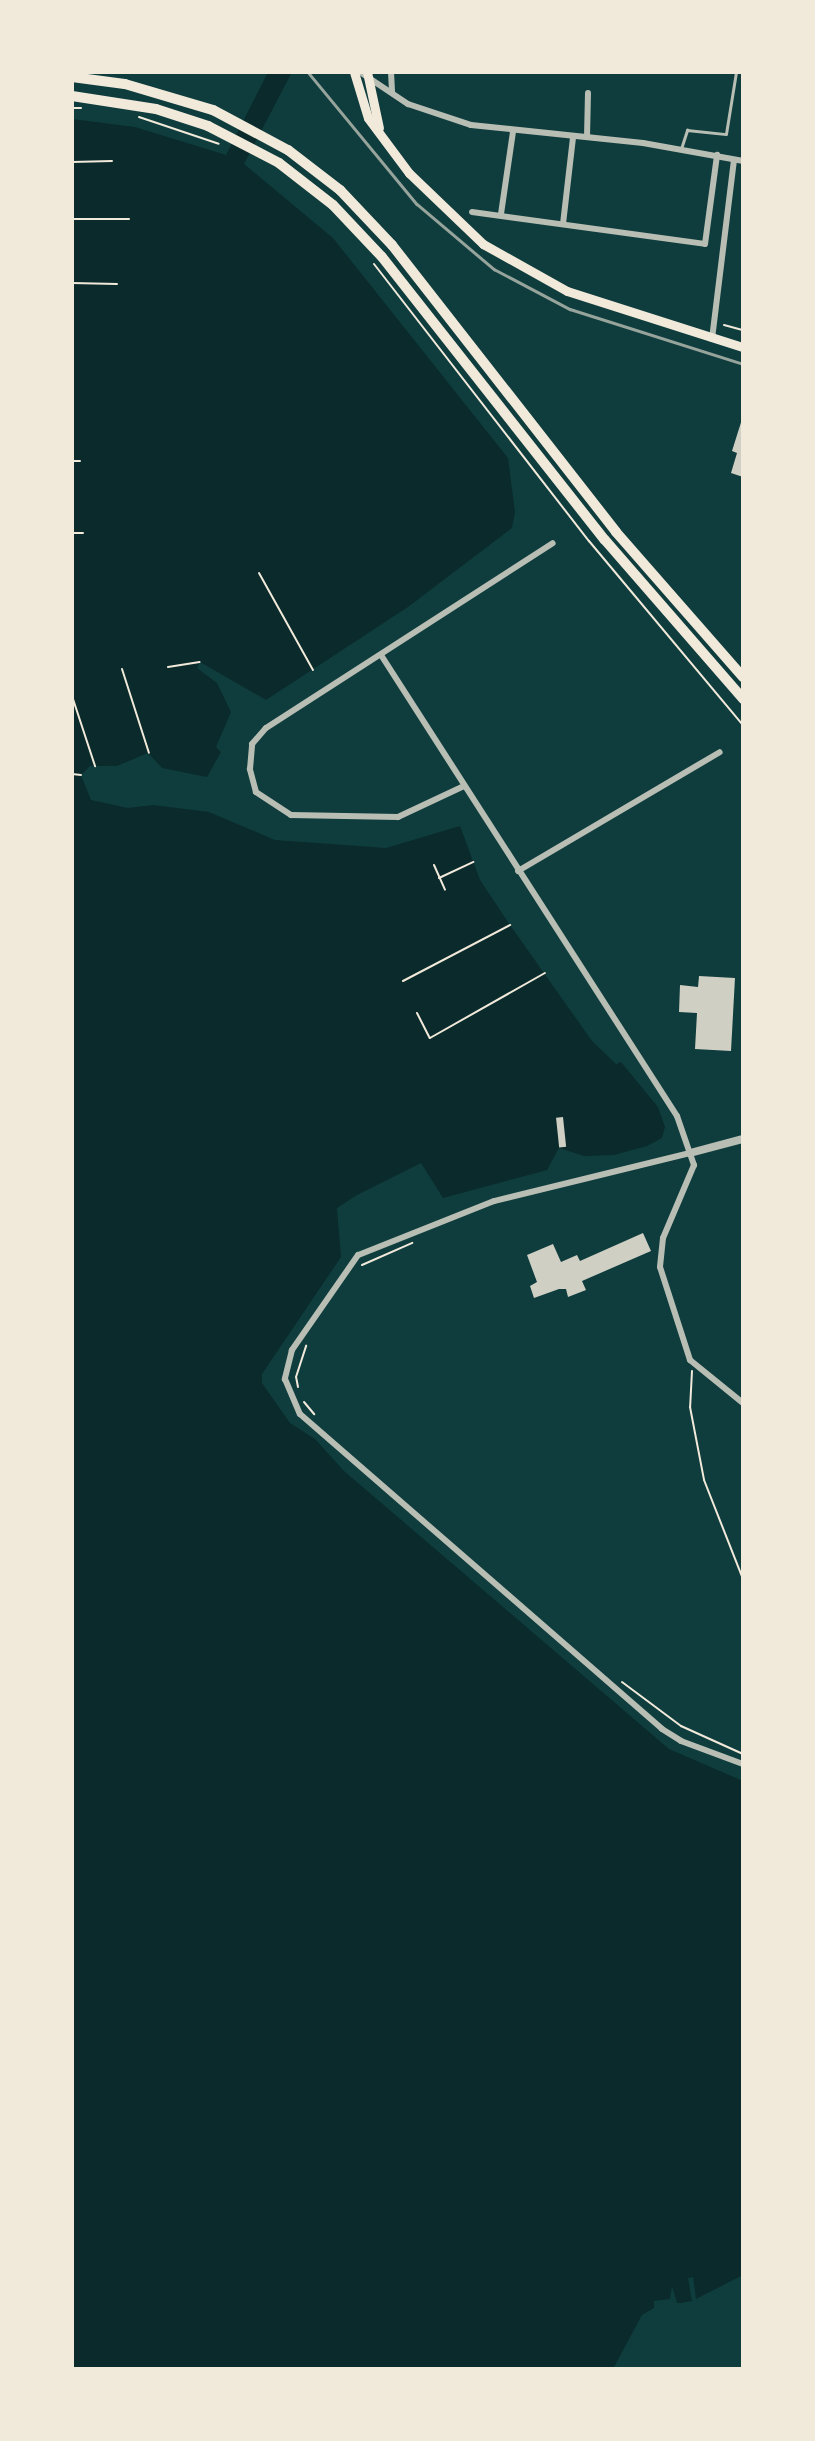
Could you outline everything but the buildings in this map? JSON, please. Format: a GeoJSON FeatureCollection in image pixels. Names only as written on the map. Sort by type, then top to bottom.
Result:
{"type":"FeatureCollection","features":[{"type":"Feature","properties":{"kind":"main road"},"geometry":{"type":"LineString","coordinates":[[357,72],[363,107],[384,139],[454,220],[520,268],[613,309],[743,347]]}},
{"type":"Feature","properties":{"kind":"main road"},"geometry":{"type":"LineString","coordinates":[[368,75],[384,139]]}},
{"type":"Feature","properties":{"kind":"main road"},"geometry":{"type":"LineString","coordinates":[[72,77],[159,92],[236,121],[266,136],[340,190],[392,245],[616,532],[743,677]]}},
{"type":"Feature","properties":{"kind":"main road"},"geometry":{"type":"LineString","coordinates":[[72,96],[156,110],[228,135],[258,150],[303,180],[360,230],[605,540],[743,699]]}},
{"type":"Feature","properties":{"kind":"street"},"geometry":{"type":"LineString","coordinates":[[357,72],[368,75],[428,114],[513,132],[587,137],[681,149],[743,161]]}},
{"type":"Feature","properties":{"kind":"street"},"geometry":{"type":"LineString","coordinates":[[391,72],[392,92]]}},
{"type":"Feature","properties":{"kind":"street"},"geometry":{"type":"LineString","coordinates":[[587,137],[588,93]]}},
{"type":"Feature","properties":{"kind":"street"},"geometry":{"type":"LineString","coordinates":[[501,214],[513,132]]}},
{"type":"Feature","properties":{"kind":"street"},"geometry":{"type":"LineString","coordinates":[[563,224],[573,137]]}},
{"type":"Feature","properties":{"kind":"street"},"geometry":{"type":"LineString","coordinates":[[472,212],[705,244],[718,155]]}},
{"type":"Feature","properties":{"kind":"street"},"geometry":{"type":"LineString","coordinates":[[712,339],[734,160]]}},
{"type":"Feature","properties":{"kind":"street"},"geometry":{"type":"LineString","coordinates":[[464,786],[398,817],[291,815],[256,792],[250,769],[252,744],[266,728],[552,543]]}},
{"type":"Feature","properties":{"kind":"street"},"geometry":{"type":"LineString","coordinates":[[381,656],[677,1116],[690,1153],[691,1175],[663,1238],[659,1257],[679,1333],[694,1363],[743,1403]]}},
{"type":"Feature","properties":{"kind":"street"},"geometry":{"type":"LineString","coordinates":[[518,871],[720,752]]}},
{"type":"Feature","properties":{"kind":"street"},"geometry":{"type":"LineString","coordinates":[[743,1139],[494,1201],[358,1255],[292,1350],[285,1379],[300,1414],[662,1729],[681,1741],[743,1764]]}},
{"type":"Feature","properties":{"kind":"lane"},"geometry":{"type":"LineString","coordinates":[[681,149],[687,130],[726,134],[737,72]]}},
{"type":"Feature","properties":{"kind":"path"},"geometry":{"type":"LineString","coordinates":[[72,108],[86,109]]}},
{"type":"Feature","properties":{"kind":"path"},"geometry":{"type":"LineString","coordinates":[[132,116],[224,146]]}},
{"type":"Feature","properties":{"kind":"path"},"geometry":{"type":"LineString","coordinates":[[72,162],[112,161]]}},
{"type":"Feature","properties":{"kind":"path"},"geometry":{"type":"LineString","coordinates":[[72,219],[129,219]]}},
{"type":"Feature","properties":{"kind":"path"},"geometry":{"type":"LineString","coordinates":[[373,263],[589,541],[743,725]]}},
{"type":"Feature","properties":{"kind":"path"},"geometry":{"type":"LineString","coordinates":[[72,284],[117,284]]}},
{"type":"Feature","properties":{"kind":"path"},"geometry":{"type":"LineString","coordinates":[[714,324],[743,330]]}},
{"type":"Feature","properties":{"kind":"path"},"geometry":{"type":"LineString","coordinates":[[72,461],[80,461]]}},
{"type":"Feature","properties":{"kind":"path"},"geometry":{"type":"LineString","coordinates":[[72,533],[83,533]]}},
{"type":"Feature","properties":{"kind":"path"},"geometry":{"type":"LineString","coordinates":[[259,573],[313,670]]}},
{"type":"Feature","properties":{"kind":"path"},"geometry":{"type":"LineString","coordinates":[[168,667],[200,663]]}},
{"type":"Feature","properties":{"kind":"path"},"geometry":{"type":"LineString","coordinates":[[122,669],[149,753]]}},
{"type":"Feature","properties":{"kind":"path"},"geometry":{"type":"LineString","coordinates":[[72,696],[95,766]]}},
{"type":"Feature","properties":{"kind":"path"},"geometry":{"type":"LineString","coordinates":[[72,774],[81,775]]}},
{"type":"Feature","properties":{"kind":"path"},"geometry":{"type":"LineString","coordinates":[[439,878],[474,862]]}},
{"type":"Feature","properties":{"kind":"path"},"geometry":{"type":"LineString","coordinates":[[433,865],[445,890]]}},
{"type":"Feature","properties":{"kind":"path"},"geometry":{"type":"LineString","coordinates":[[403,981],[510,925]]}},
{"type":"Feature","properties":{"kind":"path"},"geometry":{"type":"LineString","coordinates":[[417,1013],[430,1038],[544,973]]}},
{"type":"Feature","properties":{"kind":"path"},"geometry":{"type":"LineString","coordinates":[[355,1269],[418,1241]]}},
{"type":"Feature","properties":{"kind":"path"},"geometry":{"type":"LineString","coordinates":[[306,1345],[296,1377],[301,1397],[323,1422]]}},
{"type":"Feature","properties":{"kind":"path"},"geometry":{"type":"LineString","coordinates":[[694,1363],[690,1407],[704,1480],[743,1579]]}},
{"type":"Feature","properties":{"kind":"path"},"geometry":{"type":"LineString","coordinates":[[617,1678],[681,1726],[743,1754]]}},
{"type":"Feature","properties":{"kind":"water"},"geometry":{"type":"Polygon","coordinates":[[[268,72],[292,72],[244,164],[333,238],[508,458],[515,512],[512,528],[408,607],[266,700],[200,662],[197,668],[217,683],[231,712],[216,747],[221,752],[207,777],[162,768],[148,753],[117,766],[90,766],[81,775],[91,800],[128,808],[153,805],[209,812],[275,840],[386,848],[460,826],[480,880],[510,925],[592,1041],[616,1064],[621,1062],[658,1107],[665,1127],[662,1138],[647,1146],[614,1155],[584,1156],[559,1148],[547,1170],[443,1198],[421,1163],[357,1195],[337,1208],[341,1257],[262,1374],[262,1383],[290,1423],[315,1439],[344,1471],[669,1749],[743,1781],[743,2275],[696,2299],[693,2277],[688,2278],[692,2301],[681,2303],[677,2303],[672,2286],[670,2299],[654,2301],[654,2308],[642,2315],[613,2369],[72,2369],[72,119],[135,127],[226,155],[268,72]]]}},
{"type":"Feature","properties":{"kind":"railway"},"geometry":{"type":"LineString","coordinates":[[308,72],[417,204],[494,269],[570,309],[743,364]]}}]}
